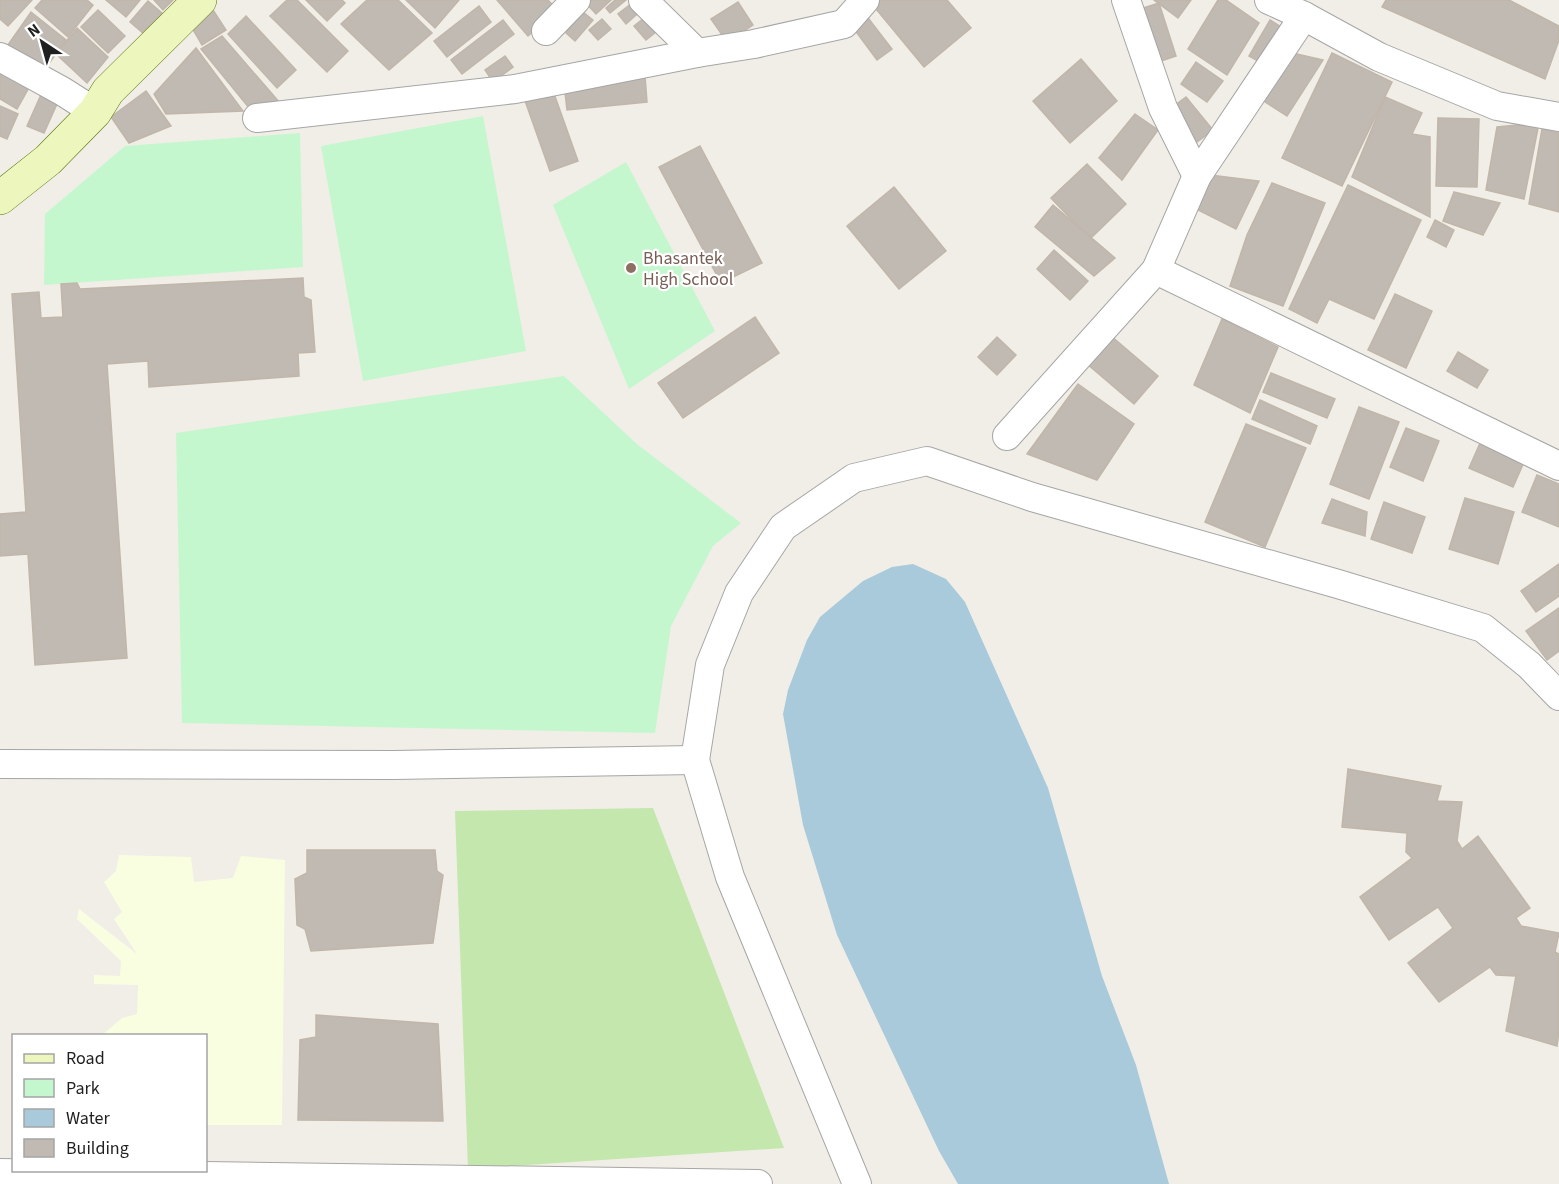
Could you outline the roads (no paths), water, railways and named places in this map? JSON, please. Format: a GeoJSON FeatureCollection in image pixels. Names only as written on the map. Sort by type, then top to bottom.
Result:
{"type":"FeatureCollection","features":[{"type":"Feature","properties":{"kind":"street"},"geometry":{"type":"LineString","coordinates":[[0,198],[48,160],[94,112],[108,91],[200,0]]}},
{"type":"Feature","properties":{"kind":"street"},"geometry":{"type":"LineString","coordinates":[[546,32],[576,0]]}},
{"type":"Feature","properties":{"kind":"street"},"geometry":{"type":"LineString","coordinates":[[643,0],[697,53]]}},
{"type":"Feature","properties":{"kind":"street"},"geometry":{"type":"LineString","coordinates":[[257,118],[515,89],[754,44],[844,24],[865,0]]}},
{"type":"Feature","properties":{"kind":"street"},"geometry":{"type":"LineString","coordinates":[[1126,0],[1163,108],[1197,176]]}},
{"type":"Feature","properties":{"kind":"street"},"geometry":{"type":"LineString","coordinates":[[1269,0],[1304,16],[1379,57],[1497,106],[1559,117]]}},
{"type":"Feature","properties":{"kind":"street"},"geometry":{"type":"LineString","coordinates":[[1007,436],[1156,270],[1197,176],[1304,16]]}},
{"type":"Feature","properties":{"kind":"street"},"geometry":{"type":"LineString","coordinates":[[0,57],[62,91],[94,112]]}},
{"type":"Feature","properties":{"kind":"street"},"geometry":{"type":"LineString","coordinates":[[1156,270],[1559,466]]}},
{"type":"Feature","properties":{"kind":"street"},"geometry":{"type":"LineString","coordinates":[[857,1184],[730,877],[695,760],[710,665],[739,593],[783,527],[854,478],[927,461],[1032,497],[1484,627],[1529,665],[1559,696]]}},
{"type":"Feature","properties":{"kind":"street"},"geometry":{"type":"LineString","coordinates":[[0,764],[394,765],[695,760]]}},
{"type":"Feature","properties":{"kind":"street"},"geometry":{"type":"LineString","coordinates":[[0,1173],[134,1180],[758,1184]]}},
{"type":"Feature","properties":{"kind":"water"},"geometry":{"type":"Polygon","coordinates":[[[913,564],[946,579],[965,602],[1048,788],[1102,976],[1136,1065],[1169,1184],[958,1184],[939,1151],[837,935],[803,825],[783,714],[788,690],[807,640],[820,617],[863,581],[892,567],[913,564]]]}},
{"type":"Feature","properties":{"kind":"place","name":"Bhasantek High School"},"geometry":{"type":"Point","coordinates":[631,268]}}]}
